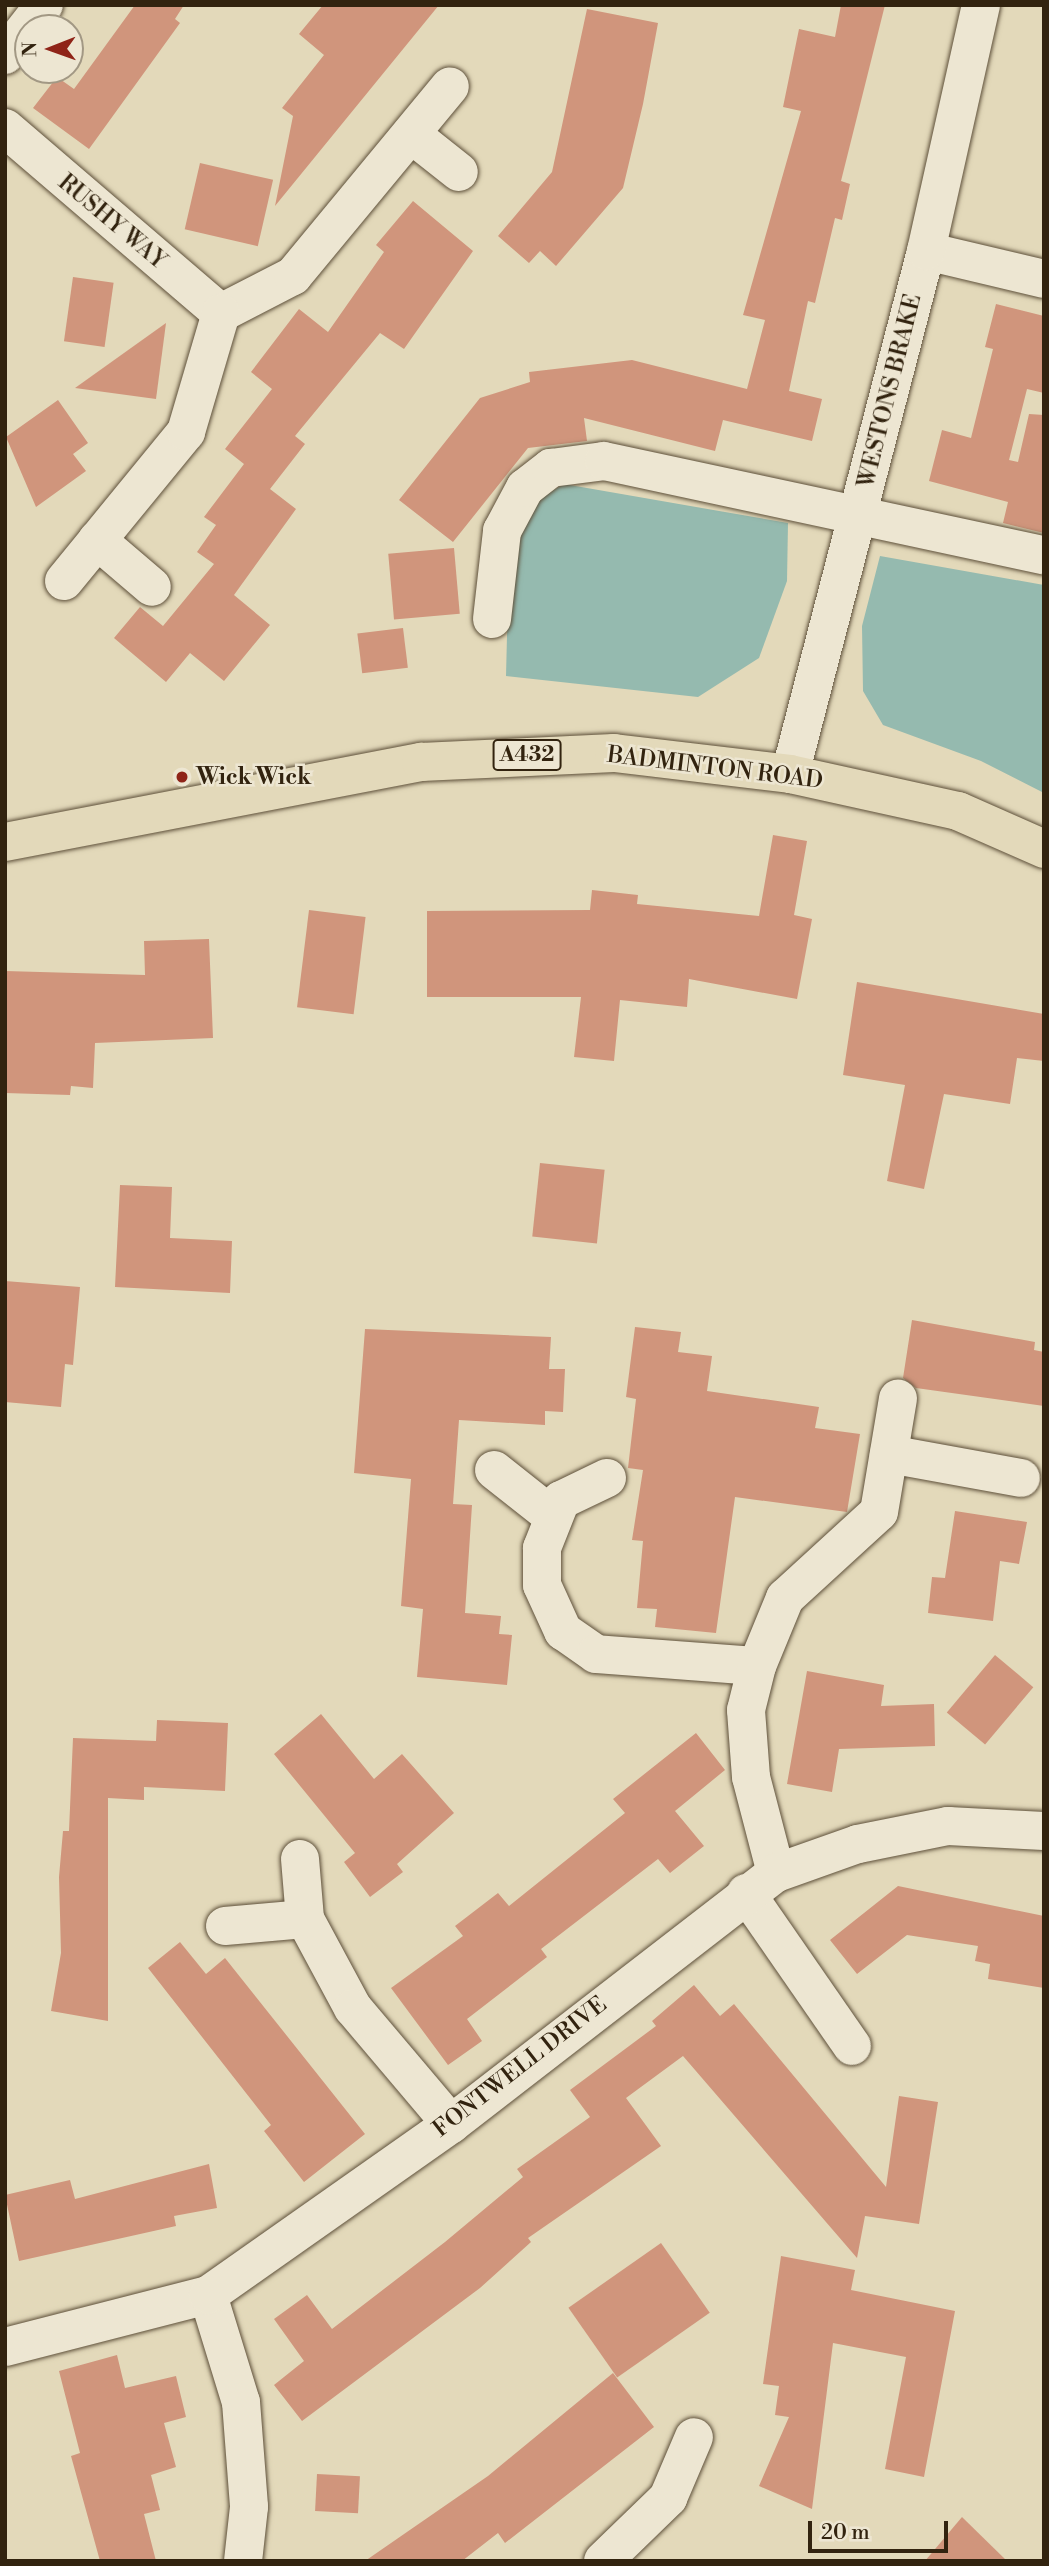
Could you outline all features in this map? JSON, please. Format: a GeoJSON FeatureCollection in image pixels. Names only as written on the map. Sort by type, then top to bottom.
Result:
{"type":"FeatureCollection","features":[{"type":"Feature","properties":{"kind":"main road","name":"BADMINTON ROAD"},"geometry":{"type":"LineString","coordinates":[[5,842],[421,762],[614,752],[790,774],[958,811],[1044,849]]}},
{"type":"Feature","properties":{"kind":"street"},"geometry":{"type":"LineString","coordinates":[[5,55],[44,5]]}},
{"type":"Feature","properties":{"kind":"street","name":"WESTONS BRAKE"},"geometry":{"type":"LineString","coordinates":[[790,774],[926,251],[981,5]]}},
{"type":"Feature","properties":{"kind":"street"},"geometry":{"type":"LineString","coordinates":[[64,581],[186,432],[221,313],[293,276],[450,86]]}},
{"type":"Feature","properties":{"kind":"street","name":"RUSHY WAY"},"geometry":{"type":"LineString","coordinates":[[5,128],[221,313]]}},
{"type":"Feature","properties":{"kind":"street"},"geometry":{"type":"LineString","coordinates":[[411,134],[459,172]]}},
{"type":"Feature","properties":{"kind":"street"},"geometry":{"type":"LineString","coordinates":[[926,251],[1044,279]]}},
{"type":"Feature","properties":{"kind":"street"},"geometry":{"type":"LineString","coordinates":[[492,619],[502,531],[525,488],[551,468],[604,461],[857,518],[1044,555]]}},
{"type":"Feature","properties":{"kind":"street"},"geometry":{"type":"LineString","coordinates":[[97,540],[152,587]]}},
{"type":"Feature","properties":{"kind":"street"},"geometry":{"type":"LineString","coordinates":[[852,2046],[761,1883],[746,1710],[757,1665],[785,1598],[879,1512],[898,1399]]}},
{"type":"Feature","properties":{"kind":"street"},"geometry":{"type":"LineString","coordinates":[[889,1454],[1021,1478]]}},
{"type":"Feature","properties":{"kind":"street"},"geometry":{"type":"LineString","coordinates":[[494,1470],[552,1516]]}},
{"type":"Feature","properties":{"kind":"street"},"geometry":{"type":"LineString","coordinates":[[607,1478],[574,1490],[552,1516],[542,1585],[563,1631],[596,1654],[757,1665]]}},
{"type":"Feature","properties":{"kind":"street","name":"FONTWELL DRIVE"},"geometry":{"type":"LineString","coordinates":[[5,2347],[208,2295],[451,2123],[761,1883],[858,1844],[948,1826],[1044,1831]]}},
{"type":"Feature","properties":{"kind":"street"},"geometry":{"type":"LineString","coordinates":[[300,1859],[305,1919],[353,2008],[451,2123]]}},
{"type":"Feature","properties":{"kind":"street"},"geometry":{"type":"LineString","coordinates":[[225,1926],[305,1919]]}},
{"type":"Feature","properties":{"kind":"street"},"geometry":{"type":"LineString","coordinates":[[208,2295],[241,2402],[249,2507],[243,2561]]}},
{"type":"Feature","properties":{"kind":"street"},"geometry":{"type":"LineString","coordinates":[[604,2561],[668,2498],[694,2437]]}},
{"type":"Feature","properties":{"kind":"water"},"geometry":{"type":"Polygon","coordinates":[[[564,484],[788,523],[787,581],[759,658],[698,697],[506,676],[509,555],[537,500],[564,484]]]}},
{"type":"Feature","properties":{"kind":"water"},"geometry":{"type":"Polygon","coordinates":[[[880,556],[1044,585],[1044,793],[981,761],[883,725],[863,691],[862,626],[880,556]]]}},
{"type":"Feature","properties":{"kind":"building"},"geometry":{"type":"Polygon","coordinates":[[[135,5],[184,5],[175,19],[180,23],[89,149],[33,108],[52,84],[67,84],[74,89],[78,84],[84,84],[84,75],[135,5]]]}},
{"type":"Feature","properties":{"kind":"building"},"geometry":{"type":"Polygon","coordinates":[[[323,5],[439,5],[275,206],[293,116],[282,108],[324,55],[299,34],[323,5]]]}},
{"type":"Feature","properties":{"kind":"building"},"geometry":{"type":"Polygon","coordinates":[[[841,5],[885,5],[841,181],[850,184],[842,220],[835,218],[815,303],[808,301],[789,391],[822,399],[812,441],[723,420],[715,451],[584,418],[587,441],[528,448],[453,542],[399,500],[480,398],[530,382],[529,372],[632,360],[747,389],[765,320],[743,315],[801,111],[783,107],[799,29],[835,37],[841,5]]]}},
{"type":"Feature","properties":{"kind":"building"},"geometry":{"type":"Polygon","coordinates":[[[587,9],[658,23],[643,104],[623,188],[556,266],[540,251],[529,263],[498,236],[552,172],[587,9]]]}},
{"type":"Feature","properties":{"kind":"building"},"geometry":{"type":"Polygon","coordinates":[[[200,163],[273,180],[258,246],[185,229],[200,163]]]}},
{"type":"Feature","properties":{"kind":"building"},"geometry":{"type":"Polygon","coordinates":[[[413,201],[473,251],[404,349],[380,333],[295,436],[305,444],[270,489],[296,509],[234,595],[270,625],[224,681],[190,653],[166,682],[114,638],[140,607],[163,626],[214,564],[197,552],[216,525],[204,517],[244,464],[225,449],[272,389],[251,372],[299,309],[328,332],[384,252],[376,245],[413,201]]]}},
{"type":"Feature","properties":{"kind":"building"},"geometry":{"type":"Polygon","coordinates":[[[73,277],[114,283],[105,347],[64,341],[73,277]]]}},
{"type":"Feature","properties":{"kind":"building"},"geometry":{"type":"Polygon","coordinates":[[[996,304],[1044,316],[1044,393],[1027,389],[1009,460],[1018,462],[1029,414],[1044,415],[1044,533],[1003,523],[1008,502],[929,481],[942,430],[971,438],[993,349],[985,347],[996,304]]]}},
{"type":"Feature","properties":{"kind":"building"},"geometry":{"type":"Polygon","coordinates":[[[166,323],[156,399],[75,388],[166,323]]]}},
{"type":"Feature","properties":{"kind":"building"},"geometry":{"type":"Polygon","coordinates":[[[58,400],[88,443],[73,454],[86,471],[36,507],[6,437],[58,400]]]}},
{"type":"Feature","properties":{"kind":"building"},"geometry":{"type":"Polygon","coordinates":[[[454,548],[460,614],[394,620],[388,554],[454,548]]]}},
{"type":"Feature","properties":{"kind":"building"},"geometry":{"type":"Polygon","coordinates":[[[403,628],[408,668],[362,673],[357,634],[403,628]]]}},
{"type":"Feature","properties":{"kind":"building"},"geometry":{"type":"Polygon","coordinates":[[[773,835],[807,841],[794,915],[812,919],[797,999],[689,979],[687,1007],[620,1000],[614,1061],[574,1057],[581,997],[427,997],[427,911],[590,910],[592,890],[638,895],[637,904],[759,916],[773,835]]]}},
{"type":"Feature","properties":{"kind":"building"},"geometry":{"type":"Polygon","coordinates":[[[309,910],[366,917],[354,1014],[297,1007],[309,910]]]}},
{"type":"Feature","properties":{"kind":"building"},"geometry":{"type":"Polygon","coordinates":[[[209,939],[213,1038],[95,1043],[93,1088],[71,1086],[70,1095],[5,1093],[5,971],[145,975],[144,941],[209,939]]]}},
{"type":"Feature","properties":{"kind":"building"},"geometry":{"type":"Polygon","coordinates":[[[857,982],[1044,1014],[1044,1061],[1017,1058],[1010,1104],[944,1094],[924,1189],[887,1181],[905,1085],[843,1075],[857,982]]]}},
{"type":"Feature","properties":{"kind":"building"},"geometry":{"type":"Polygon","coordinates":[[[540,1163],[605,1170],[597,1243],[532,1237],[540,1163]]]}},
{"type":"Feature","properties":{"kind":"building"},"geometry":{"type":"Polygon","coordinates":[[[120,1185],[172,1187],[170,1238],[232,1241],[230,1293],[115,1287],[120,1185]]]}},
{"type":"Feature","properties":{"kind":"building"},"geometry":{"type":"Polygon","coordinates":[[[5,1281],[80,1287],[73,1365],[65,1364],[61,1407],[5,1402],[5,1281]]]}},
{"type":"Feature","properties":{"kind":"building"},"geometry":{"type":"Polygon","coordinates":[[[912,1320],[1035,1342],[1034,1350],[1044,1352],[1044,1406],[916,1388],[903,1378],[912,1320]]]}},
{"type":"Feature","properties":{"kind":"building"},"geometry":{"type":"Polygon","coordinates":[[[635,1327],[681,1332],[678,1352],[712,1356],[707,1391],[819,1407],[815,1428],[860,1434],[847,1512],[735,1497],[716,1633],[655,1627],[657,1609],[637,1608],[643,1541],[632,1540],[643,1470],[628,1468],[636,1399],[626,1397],[635,1327]]]}},
{"type":"Feature","properties":{"kind":"building"},"geometry":{"type":"Polygon","coordinates":[[[365,1329],[551,1337],[549,1369],[565,1369],[563,1412],[545,1411],[545,1425],[459,1420],[453,1504],[472,1505],[465,1613],[501,1616],[499,1634],[512,1635],[507,1685],[417,1677],[423,1609],[401,1606],[411,1479],[354,1473],[365,1329]]]}},
{"type":"Feature","properties":{"kind":"building"},"geometry":{"type":"Polygon","coordinates":[[[955,1511],[1027,1522],[1019,1564],[1000,1561],[993,1621],[928,1613],[932,1577],[945,1578],[955,1511]]]}},
{"type":"Feature","properties":{"kind":"building"},"geometry":{"type":"Polygon","coordinates":[[[995,1655],[1033,1687],[985,1745],[947,1712],[995,1655]]]}},
{"type":"Feature","properties":{"kind":"building"},"geometry":{"type":"Polygon","coordinates":[[[807,1671],[884,1685],[881,1706],[934,1704],[935,1746],[839,1749],[832,1792],[787,1784],[807,1671]]]}},
{"type":"Feature","properties":{"kind":"building"},"geometry":{"type":"Polygon","coordinates":[[[321,1714],[374,1779],[402,1754],[454,1813],[397,1864],[403,1872],[370,1897],[344,1862],[355,1853],[274,1754],[321,1714]]]}},
{"type":"Feature","properties":{"kind":"building"},"geometry":{"type":"Polygon","coordinates":[[[157,1720],[228,1723],[225,1791],[144,1787],[144,1800],[108,1798],[108,2021],[51,2011],[61,1953],[59,1877],[63,1831],[69,1831],[73,1738],[156,1741],[157,1720]]]}},
{"type":"Feature","properties":{"kind":"building"},"geometry":{"type":"Polygon","coordinates":[[[696,1733],[725,1770],[675,1811],[704,1846],[670,1873],[658,1859],[541,1949],[547,1957],[467,2019],[482,2041],[448,2065],[391,1988],[463,1936],[455,1926],[498,1893],[509,1906],[625,1813],[613,1799],[696,1733]]]}},
{"type":"Feature","properties":{"kind":"building"},"geometry":{"type":"Polygon","coordinates":[[[898,1886],[1044,1916],[1044,1988],[988,1979],[990,1964],[975,1961],[978,1946],[907,1935],[857,1974],[830,1940],[898,1886]]]}},
{"type":"Feature","properties":{"kind":"building"},"geometry":{"type":"Polygon","coordinates":[[[180,1942],[206,1974],[225,1958],[365,2134],[304,2182],[264,2131],[271,2125],[148,1968],[180,1942]]]}},
{"type":"Feature","properties":{"kind":"building"},"geometry":{"type":"Polygon","coordinates":[[[694,1985],[720,2016],[734,2004],[886,2187],[899,2096],[938,2102],[919,2224],[865,2216],[857,2258],[683,2056],[626,2098],[661,2146],[528,2238],[531,2242],[480,2288],[302,2421],[274,2385],[304,2361],[274,2319],[307,2295],[332,2329],[445,2242],[523,2177],[517,2169],[590,2117],[570,2090],[656,2026],[652,2021],[694,1985]]]}},
{"type":"Feature","properties":{"kind":"building"},"geometry":{"type":"Polygon","coordinates":[[[209,2164],[217,2208],[174,2216],[176,2226],[19,2261],[5,2195],[70,2180],[75,2199],[209,2164]]]}},
{"type":"Feature","properties":{"kind":"building"},"geometry":{"type":"Polygon","coordinates":[[[661,2243],[710,2313],[617,2377],[568,2308],[661,2243]]]}},
{"type":"Feature","properties":{"kind":"building"},"geometry":{"type":"Polygon","coordinates":[[[781,2256],[855,2270],[851,2290],[955,2311],[924,2477],[885,2469],[906,2357],[833,2343],[812,2509],[759,2486],[789,2417],[775,2415],[779,2386],[763,2384],[781,2256]]]}},
{"type":"Feature","properties":{"kind":"building"},"geometry":{"type":"Polygon","coordinates":[[[117,2355],[125,2388],[176,2376],[186,2417],[164,2423],[176,2467],[151,2475],[160,2510],[144,2514],[156,2561],[100,2561],[71,2456],[80,2453],[59,2371],[117,2355]]]}},
{"type":"Feature","properties":{"kind":"building"},"geometry":{"type":"Polygon","coordinates":[[[613,2373],[654,2427],[505,2543],[498,2533],[462,2561],[365,2561],[488,2476],[613,2373]]]}},
{"type":"Feature","properties":{"kind":"building"},"geometry":{"type":"Polygon","coordinates":[[[317,2474],[360,2476],[358,2513],[315,2511],[317,2474]]]}},
{"type":"Feature","properties":{"kind":"building"},"geometry":{"type":"Polygon","coordinates":[[[962,2517],[1007,2561],[925,2561],[962,2517]]]}},
{"type":"Feature","properties":{"kind":"place","name":"Wick Wick"},"geometry":{"type":"Point","coordinates":[182,777]}}]}
